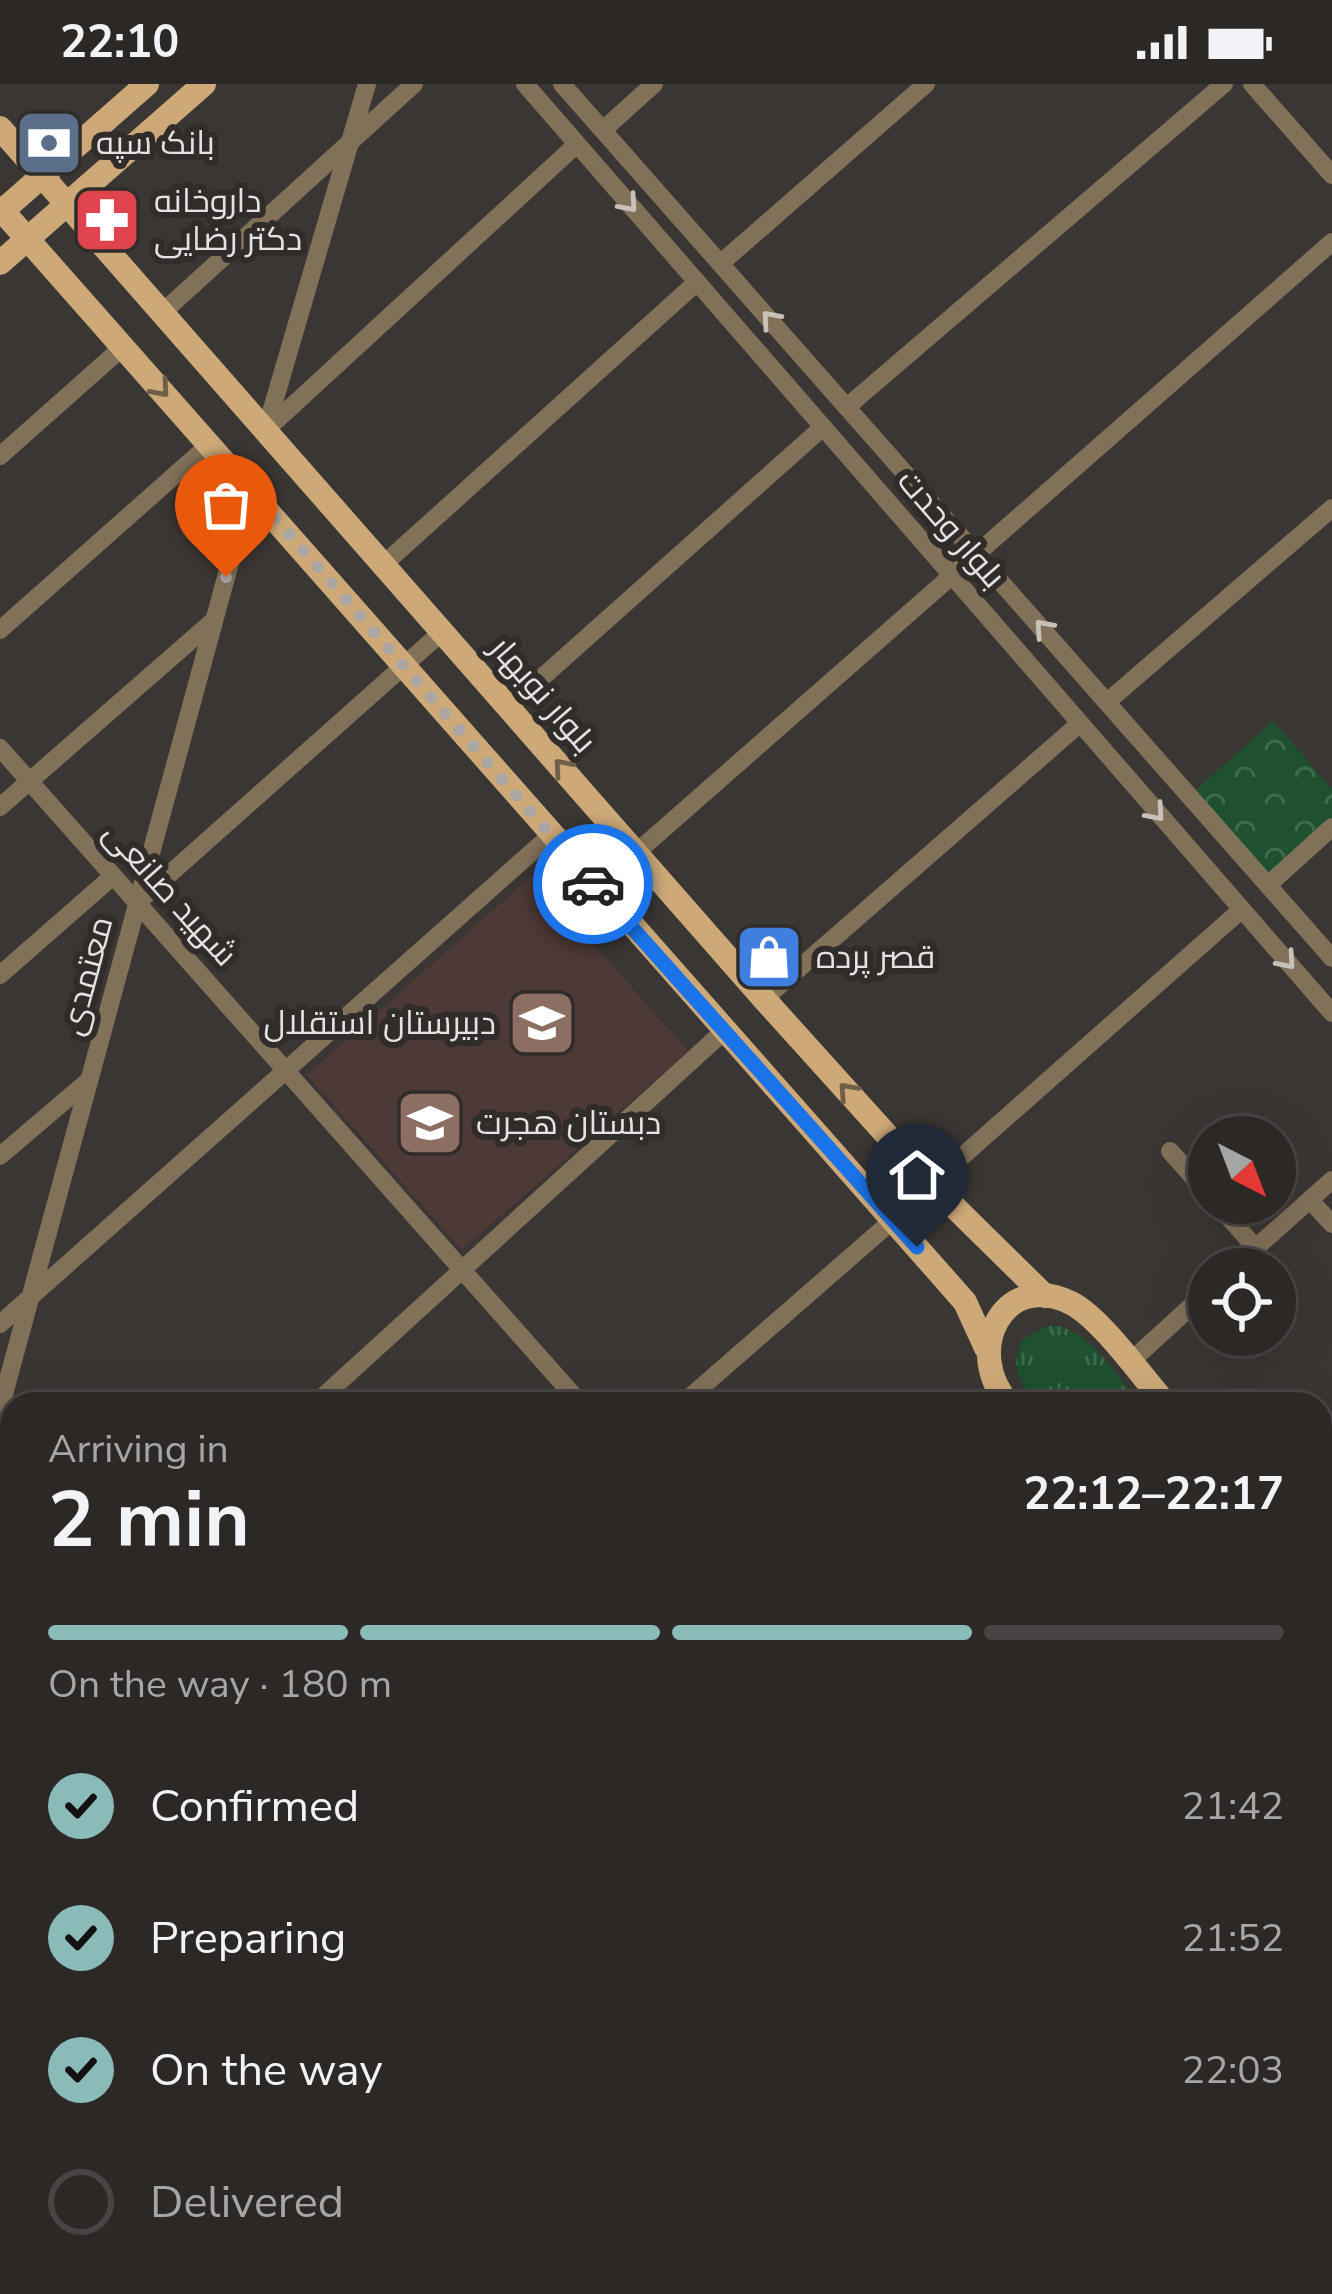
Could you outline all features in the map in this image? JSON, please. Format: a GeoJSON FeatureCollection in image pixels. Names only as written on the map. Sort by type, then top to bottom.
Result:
{"type":"FeatureCollection","features":[{"type":"Feature","properties":{"kind":"main road"},"geometry":{"type":"LineString","coordinates":[[147,84],[1,211],[964,1302],[986,1348],[991,1380],[1000,1392]]}},
{"type":"Feature","properties":{"kind":"main road"},"geometry":{"type":"LineString","coordinates":[[0,263],[203,84]]}},
{"type":"Feature","properties":{"kind":"main road","name":"بلوار نوبهار"},"geometry":{"type":"LineString","coordinates":[[0,128],[931,1184],[1045,1296],[1080,1308],[1155,1392]]}},
{"type":"Feature","properties":{"kind":"main road"},"geometry":{"type":"LineString","coordinates":[[986,1348],[1001,1316],[1021,1301],[1045,1296]]}},
{"type":"Feature","properties":{"kind":"street"},"geometry":{"type":"LineString","coordinates":[[266,430],[367,84]]}},
{"type":"Feature","properties":{"kind":"street"},"geometry":{"type":"LineString","coordinates":[[163,312],[349,148],[414,84]]}},
{"type":"Feature","properties":{"kind":"street","name":"بلوار وحدت"},"geometry":{"type":"LineString","coordinates":[[525,84],[1332,1013]]}},
{"type":"Feature","properties":{"kind":"street","name":"بلوار وحدت"},"geometry":{"type":"LineString","coordinates":[[562,84],[1332,958]]}},
{"type":"Feature","properties":{"kind":"street"},"geometry":{"type":"LineString","coordinates":[[603,130],[654,84]]}},
{"type":"Feature","properties":{"kind":"street"},"geometry":{"type":"LineString","coordinates":[[721,263],[926,84]]}},
{"type":"Feature","properties":{"kind":"street"},"geometry":{"type":"LineString","coordinates":[[848,406],[1224,84]]}},
{"type":"Feature","properties":{"kind":"street"},"geometry":{"type":"LineString","coordinates":[[1252,84],[1332,175]]}},
{"type":"Feature","properties":{"kind":"street"},"geometry":{"type":"LineString","coordinates":[[266,430],[577,144]]}},
{"type":"Feature","properties":{"kind":"street"},"geometry":{"type":"LineString","coordinates":[[637,852],[1332,242]]}},
{"type":"Feature","properties":{"kind":"street"},"geometry":{"type":"LineString","coordinates":[[384,564],[698,282]]}},
{"type":"Feature","properties":{"kind":"street"},"geometry":{"type":"LineString","coordinates":[[0,456],[124,346]]}},
{"type":"Feature","properties":{"kind":"street"},"geometry":{"type":"LineString","coordinates":[[509,706],[823,427]]}},
{"type":"Feature","properties":{"kind":"street"},"geometry":{"type":"LineString","coordinates":[[0,630],[210,444]]}},
{"type":"Feature","properties":{"kind":"street","name":"معتمدی"},"geometry":{"type":"LineString","coordinates":[[5,1392],[250,489]]}},
{"type":"Feature","properties":{"kind":"street"},"geometry":{"type":"LineString","coordinates":[[1107,702],[1332,508]]}},
{"type":"Feature","properties":{"kind":"street"},"geometry":{"type":"LineString","coordinates":[[0,807],[214,620]]}},
{"type":"Feature","properties":{"kind":"street"},"geometry":{"type":"LineString","coordinates":[[137,903],[442,631]]}},
{"type":"Feature","properties":{"kind":"street"},"geometry":{"type":"LineString","coordinates":[[764,998],[1078,725]]}},
{"type":"Feature","properties":{"kind":"street","name":"شهید صانعی"},"geometry":{"type":"LineString","coordinates":[[0,748],[570,1392]]}},
{"type":"Feature","properties":{"kind":"street"},"geometry":{"type":"LineString","coordinates":[[1268,885],[1332,827]]}},
{"type":"Feature","properties":{"kind":"street"},"geometry":{"type":"LineString","coordinates":[[0,1324],[550,836]]}},
{"type":"Feature","properties":{"kind":"street"},"geometry":{"type":"LineString","coordinates":[[0,975],[113,876]]}},
{"type":"Feature","properties":{"kind":"street"},"geometry":{"type":"LineString","coordinates":[[931,1184],[1241,910]]}},
{"type":"Feature","properties":{"kind":"street"},"geometry":{"type":"LineString","coordinates":[[328,1392],[723,1032]]}},
{"type":"Feature","properties":{"kind":"street"},"geometry":{"type":"LineString","coordinates":[[0,1156],[89,1080]]}},
{"type":"Feature","properties":{"kind":"street"},"geometry":{"type":"LineString","coordinates":[[1170,1151],[1188,1171]]}},
{"type":"Feature","properties":{"kind":"street"},"geometry":{"type":"LineString","coordinates":[[1235,1224],[1255,1247],[1332,1180]]}},
{"type":"Feature","properties":{"kind":"street"},"geometry":{"type":"LineString","coordinates":[[1310,1200],[1332,1224]]}},
{"type":"Feature","properties":{"kind":"street"},"geometry":{"type":"LineString","coordinates":[[696,1392],[893,1220]]}},
{"type":"Feature","properties":{"kind":"street"},"geometry":{"type":"LineString","coordinates":[[1129,1363],[1188,1309]]}},
{"type":"Feature","properties":{"kind":"shaded area","name":"دبیرستان استقلال"},"geometry":{"type":"Polygon","coordinates":[[[533,875],[688,1051],[462,1250],[307,1075],[533,875]]]}},
{"type":"Feature","properties":{"kind":"green space"},"geometry":{"type":"Polygon","coordinates":[[[1273,721],[1332,789],[1332,827],[1268,885],[1189,796],[1273,721]]]}},
{"type":"Feature","properties":{"kind":"green space"},"geometry":{"type":"Polygon","coordinates":[[[1047,1326],[1075,1333],[1131,1392],[1029,1392],[1017,1366],[1023,1339],[1047,1326]]]}},
{"type":"Feature","properties":{"kind":"way so far"},"geometry":{"type":"LineString","coordinates":[[226,577],[250,489],[593,884]]}},
{"type":"Feature","properties":{"kind":"place","name":"بانک سپه"},"geometry":{"type":"Point","coordinates":[49,143]}},
{"type":"Feature","properties":{"kind":"place","name":"داروخانه دکتر رضایی"},"geometry":{"type":"Point","coordinates":[107,220]}},
{"type":"Feature","properties":{"kind":"place","name":"قصر پرده"},"geometry":{"type":"Point","coordinates":[769,957]}},
{"type":"Feature","properties":{"kind":"place","name":"دبیرستان استقلال"},"geometry":{"type":"Point","coordinates":[542,1023]}},
{"type":"Feature","properties":{"kind":"place","name":"دبستان هجرت"},"geometry":{"type":"Point","coordinates":[430,1123]}},
{"type":"Feature","properties":{"kind":"route"},"geometry":{"type":"LineString","coordinates":[[593,884],[917,1247]]}}]}
